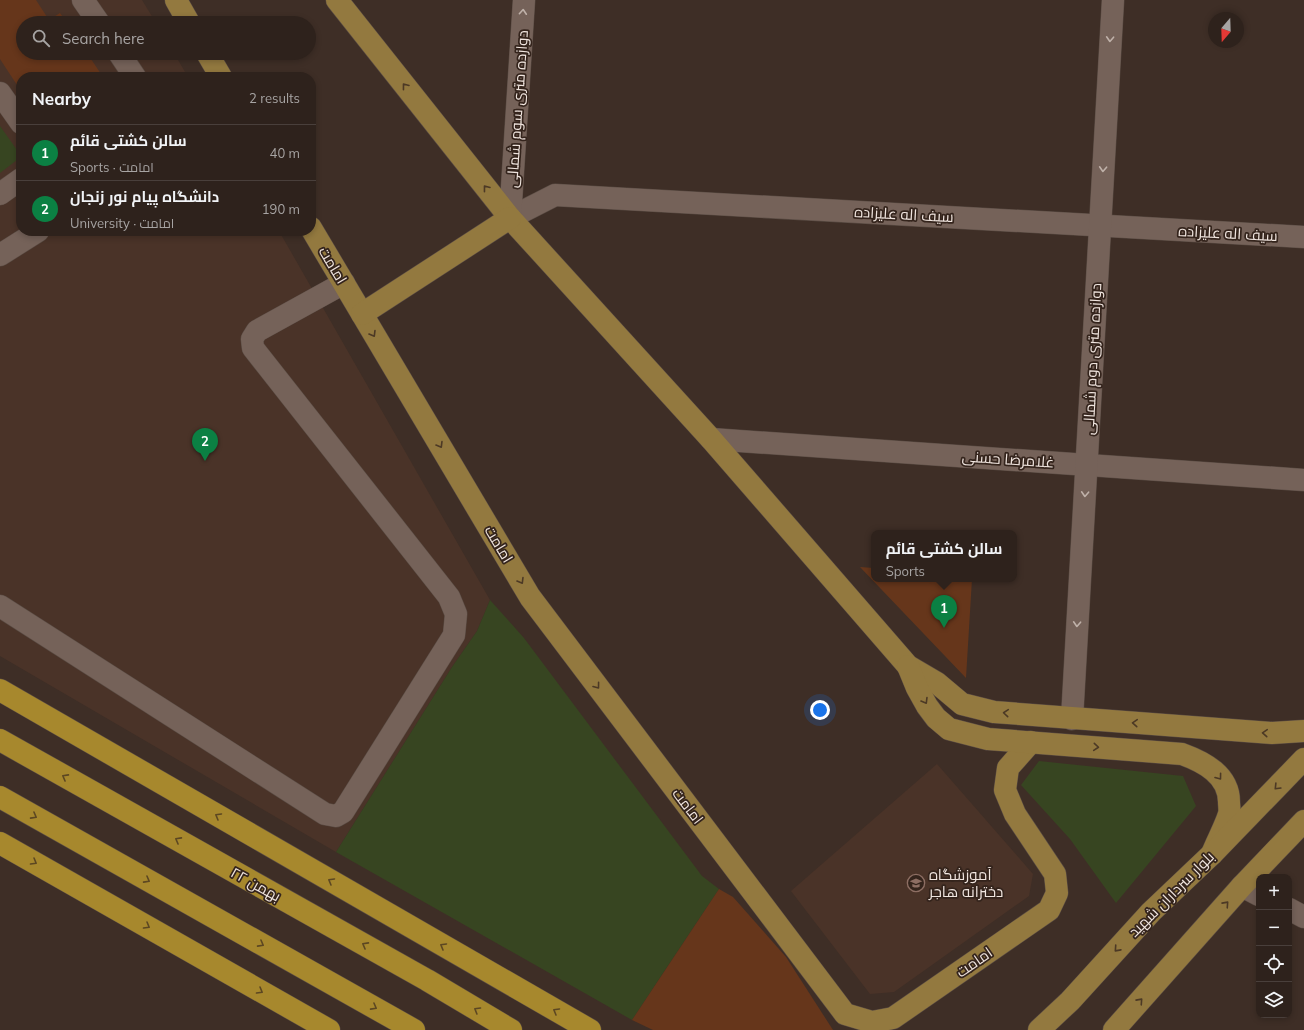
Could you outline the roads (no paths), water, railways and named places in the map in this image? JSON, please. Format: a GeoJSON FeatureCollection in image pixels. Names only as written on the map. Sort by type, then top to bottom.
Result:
{"type":"FeatureCollection","features":[{"type":"Feature","properties":{"kind":"highway"},"geometry":{"type":"LineString","coordinates":[[0,690],[590,1030]]}},
{"type":"Feature","properties":{"kind":"highway","name":"۲۲ بهمن"},"geometry":{"type":"LineString","coordinates":[[0,740],[420,976],[511,1030]]}},
{"type":"Feature","properties":{"kind":"highway"},"geometry":{"type":"LineString","coordinates":[[0,797],[414,1030]]}},
{"type":"Feature","properties":{"kind":"highway"},"geometry":{"type":"LineString","coordinates":[[0,843],[329,1030]]}},
{"type":"Feature","properties":{"kind":"main road"},"geometry":{"type":"LineString","coordinates":[[176,0],[185,16]]}},
{"type":"Feature","properties":{"kind":"main road"},"geometry":{"type":"LineString","coordinates":[[337,0],[510,218],[711,439],[908,666],[937,683],[962,704],[994,712],[1272,733],[1304,731]]}},
{"type":"Feature","properties":{"kind":"main road"},"geometry":{"type":"LineString","coordinates":[[211,60],[218,72]]}},
{"type":"Feature","properties":{"kind":"main road"},"geometry":{"type":"LineString","coordinates":[[362,314],[510,218]]}},
{"type":"Feature","properties":{"kind":"main road","name":"امامت"},"geometry":{"type":"LineString","coordinates":[[316,236],[530,597],[845,1014],[872,1022],[893,1018],[1048,910],[1056,893],[1055,874],[1015,814],[1006,790],[1008,768],[1031,742]]}},
{"type":"Feature","properties":{"kind":"main road"},"geometry":{"type":"LineString","coordinates":[[908,666],[917,688],[928,706],[936,718],[949,729],[988,738],[1182,754],[1199,760],[1214,770],[1224,783],[1229,794],[1229,813],[1212,854]]}},
{"type":"Feature","properties":{"kind":"main road"},"geometry":{"type":"LineString","coordinates":[[1070,745],[1072,718]]}},
{"type":"Feature","properties":{"kind":"main road","name":"بلوار سرداران شهید"},"geometry":{"type":"LineString","coordinates":[[1039,1030],[1070,1001],[1150,912],[1212,854],[1304,759]]}},
{"type":"Feature","properties":{"kind":"main road"},"geometry":{"type":"LineString","coordinates":[[1114,1030],[1250,890],[1304,821]]}},
{"type":"Feature","properties":{"kind":"street"},"geometry":{"type":"LineString","coordinates":[[83,0],[94,16]]}},
{"type":"Feature","properties":{"kind":"street","name":"دوازده متری سوم شمالی"},"geometry":{"type":"LineString","coordinates":[[510,218],[524,0]]}},
{"type":"Feature","properties":{"kind":"street","name":"دوازده متری دوم شمالی"},"geometry":{"type":"LineString","coordinates":[[1072,718],[1113,0]]}},
{"type":"Feature","properties":{"kind":"street"},"geometry":{"type":"LineString","coordinates":[[124,60],[132,72]]}},
{"type":"Feature","properties":{"kind":"street"},"geometry":{"type":"LineString","coordinates":[[0,93],[16,116]]}},
{"type":"Feature","properties":{"kind":"street"},"geometry":{"type":"LineString","coordinates":[[0,194],[16,183]]}},
{"type":"Feature","properties":{"kind":"street","name":"سیف اله علیزاده"},"geometry":{"type":"LineString","coordinates":[[510,218],[555,194],[1304,237]]}},
{"type":"Feature","properties":{"kind":"street"},"geometry":{"type":"LineString","coordinates":[[0,255],[30,236]]}},
{"type":"Feature","properties":{"kind":"street"},"geometry":{"type":"LineString","coordinates":[[0,606],[325,814],[336,816],[343,812],[454,635],[456,614],[449,597],[253,348],[252,339],[257,331],[344,283]]}},
{"type":"Feature","properties":{"kind":"street","name":"غلامرضا حسنی"},"geometry":{"type":"LineString","coordinates":[[711,439],[1304,480]]}},
{"type":"Feature","properties":{"kind":"street"},"geometry":{"type":"LineString","coordinates":[[1292,911],[1304,917]]}},
{"type":"Feature","properties":{"kind":"place","name":"دانشگاه پیام نور زنجان"},"geometry":{"type":"Point","coordinates":[205,461]}},
{"type":"Feature","properties":{"kind":"place","name":"سالن کشتی قائم"},"geometry":{"type":"Point","coordinates":[944,628]}},
{"type":"Feature","properties":{"kind":"place","name":"آموزشگاه دخترانه هاجر"},"geometry":{"type":"Point","coordinates":[916,883]}}]}
